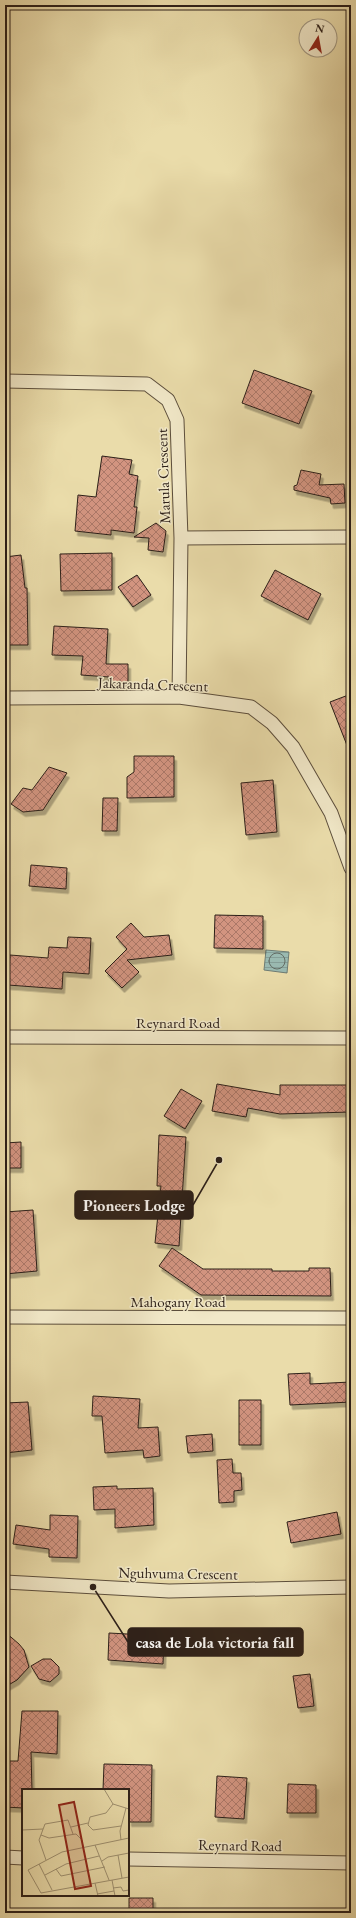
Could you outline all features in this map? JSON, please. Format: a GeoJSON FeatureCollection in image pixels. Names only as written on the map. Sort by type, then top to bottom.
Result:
{"type":"FeatureCollection","features":[{"type":"Feature","properties":{"kind":"street","name":"Marula Crescent"},"geometry":{"type":"LineString","coordinates":[[5,381],[147,384],[168,400],[177,420],[181,538],[179,697]]}},
{"type":"Feature","properties":{"kind":"street"},"geometry":{"type":"LineString","coordinates":[[181,538],[351,537]]}},
{"type":"Feature","properties":{"kind":"street","name":"Jakaranda Crescent"},"geometry":{"type":"LineString","coordinates":[[5,698],[179,697],[251,707],[272,723],[293,747],[331,812],[351,868]]}},
{"type":"Feature","properties":{"kind":"street","name":"Reynard Road"},"geometry":{"type":"LineString","coordinates":[[5,1037],[351,1038]]}},
{"type":"Feature","properties":{"kind":"street","name":"Mahogany Road"},"geometry":{"type":"LineString","coordinates":[[5,1317],[351,1318]]}},
{"type":"Feature","properties":{"kind":"street","name":"Nguhvuma Crescent"},"geometry":{"type":"LineString","coordinates":[[5,1582],[169,1591],[351,1587]]}},
{"type":"Feature","properties":{"kind":"street"},"geometry":{"type":"LineString","coordinates":[[5,1857],[22,1858]]}},
{"type":"Feature","properties":{"kind":"street","name":"Reynard Road"},"geometry":{"type":"LineString","coordinates":[[129,1859],[351,1863]]}},
{"type":"Feature","properties":{"kind":"water"},"geometry":{"type":"Polygon","coordinates":[[[266,950],[289,952],[287,973],[264,970],[266,950]]]}},
{"type":"Feature","properties":{"kind":"building"},"geometry":{"type":"Polygon","coordinates":[[[254,370],[312,391],[299,424],[242,403],[254,370]]]}},
{"type":"Feature","properties":{"kind":"building"},"geometry":{"type":"Polygon","coordinates":[[[102,456],[132,460],[129,474],[138,476],[134,507],[137,507],[134,533],[111,530],[111,535],[75,531],[78,495],[96,497],[102,456]]]}},
{"type":"Feature","properties":{"kind":"building"},"geometry":{"type":"Polygon","coordinates":[[[301,470],[321,474],[319,485],[344,484],[345,503],[331,504],[330,498],[294,490],[294,486],[297,485],[301,470]]]}},
{"type":"Feature","properties":{"kind":"building"},"geometry":{"type":"Polygon","coordinates":[[[156,523],[166,531],[163,552],[148,550],[149,538],[134,537],[156,523]]]}},
{"type":"Feature","properties":{"kind":"building"},"geometry":{"type":"Polygon","coordinates":[[[112,553],[112,590],[61,591],[60,554],[112,553]]]}},
{"type":"Feature","properties":{"kind":"building"},"geometry":{"type":"Polygon","coordinates":[[[21,555],[25,588],[27,588],[28,645],[5,645],[5,557],[21,555]]]}},
{"type":"Feature","properties":{"kind":"building"},"geometry":{"type":"Polygon","coordinates":[[[275,570],[321,594],[308,620],[261,596],[275,570]]]}},
{"type":"Feature","properties":{"kind":"building"},"geometry":{"type":"Polygon","coordinates":[[[137,575],[151,595],[133,607],[118,587],[137,575]]]}},
{"type":"Feature","properties":{"kind":"building"},"geometry":{"type":"Polygon","coordinates":[[[54,626],[108,629],[106,664],[128,664],[128,686],[109,685],[109,677],[81,675],[83,656],[52,655],[54,626]]]}},
{"type":"Feature","properties":{"kind":"building"},"geometry":{"type":"Polygon","coordinates":[[[351,694],[351,753],[350,753],[330,702],[351,694]]]}},
{"type":"Feature","properties":{"kind":"building"},"geometry":{"type":"Polygon","coordinates":[[[134,756],[174,756],[174,797],[127,798],[127,777],[134,772],[134,756]]]}},
{"type":"Feature","properties":{"kind":"building"},"geometry":{"type":"Polygon","coordinates":[[[49,767],[67,773],[43,810],[23,812],[11,804],[23,788],[32,790],[49,767]]]}},
{"type":"Feature","properties":{"kind":"building"},"geometry":{"type":"Polygon","coordinates":[[[273,780],[277,832],[246,835],[241,783],[273,780]]]}},
{"type":"Feature","properties":{"kind":"building"},"geometry":{"type":"Polygon","coordinates":[[[103,798],[118,798],[117,831],[102,831],[103,798]]]}},
{"type":"Feature","properties":{"kind":"building"},"geometry":{"type":"Polygon","coordinates":[[[31,865],[67,868],[66,889],[29,886],[31,865]]]}},
{"type":"Feature","properties":{"kind":"building"},"geometry":{"type":"Polygon","coordinates":[[[215,915],[263,916],[263,949],[214,948],[215,915]]]}},
{"type":"Feature","properties":{"kind":"building"},"geometry":{"type":"Polygon","coordinates":[[[131,923],[144,937],[169,935],[172,955],[127,960],[139,972],[122,988],[105,971],[127,949],[116,937],[131,923]]]}},
{"type":"Feature","properties":{"kind":"building"},"geometry":{"type":"Polygon","coordinates":[[[68,937],[91,938],[89,974],[63,972],[62,989],[8,985],[10,955],[48,958],[49,947],[67,948],[68,937]]]}},
{"type":"Feature","properties":{"kind":"building"},"geometry":{"type":"Polygon","coordinates":[[[217,1084],[280,1095],[280,1085],[351,1085],[351,1112],[280,1114],[248,1108],[246,1117],[212,1111],[217,1084]]]}},
{"type":"Feature","properties":{"kind":"building"},"geometry":{"type":"Polygon","coordinates":[[[181,1089],[202,1101],[185,1129],[164,1116],[181,1089]]]}},
{"type":"Feature","properties":{"kind":"building"},"geometry":{"type":"Polygon","coordinates":[[[159,1135],[186,1137],[179,1246],[155,1243],[161,1186],[157,1186],[159,1135]]]}},
{"type":"Feature","properties":{"kind":"building"},"geometry":{"type":"Polygon","coordinates":[[[21,1142],[21,1168],[5,1168],[5,1143],[21,1142]]]}},
{"type":"Feature","properties":{"kind":"building"},"geometry":{"type":"Polygon","coordinates":[[[33,1210],[37,1271],[5,1274],[5,1212],[33,1210]]]}},
{"type":"Feature","properties":{"kind":"building"},"geometry":{"type":"Polygon","coordinates":[[[172,1248],[203,1269],[272,1269],[272,1271],[309,1271],[309,1268],[330,1268],[331,1296],[201,1295],[159,1266],[172,1248]]]}},
{"type":"Feature","properties":{"kind":"building"},"geometry":{"type":"Polygon","coordinates":[[[310,1373],[310,1384],[351,1382],[351,1402],[290,1405],[288,1374],[310,1373]]]}},
{"type":"Feature","properties":{"kind":"building"},"geometry":{"type":"Polygon","coordinates":[[[93,1396],[140,1399],[138,1428],[158,1427],[160,1456],[144,1458],[143,1450],[105,1453],[102,1416],[92,1416],[93,1396]]]}},
{"type":"Feature","properties":{"kind":"building"},"geometry":{"type":"Polygon","coordinates":[[[239,1400],[261,1400],[261,1445],[239,1445],[239,1400]]]}},
{"type":"Feature","properties":{"kind":"building"},"geometry":{"type":"Polygon","coordinates":[[[28,1402],[32,1450],[5,1453],[5,1403],[28,1402]]]}},
{"type":"Feature","properties":{"kind":"building"},"geometry":{"type":"Polygon","coordinates":[[[212,1434],[213,1451],[188,1453],[186,1436],[212,1434]]]}},
{"type":"Feature","properties":{"kind":"building"},"geometry":{"type":"Polygon","coordinates":[[[232,1459],[233,1473],[241,1473],[242,1490],[234,1491],[234,1502],[219,1503],[217,1460],[232,1459]]]}},
{"type":"Feature","properties":{"kind":"building"},"geometry":{"type":"Polygon","coordinates":[[[117,1486],[117,1489],[153,1488],[154,1525],[115,1528],[115,1509],[94,1510],[93,1487],[117,1486]]]}},
{"type":"Feature","properties":{"kind":"building"},"geometry":{"type":"Polygon","coordinates":[[[337,1512],[341,1534],[291,1543],[287,1522],[337,1512]]]}},
{"type":"Feature","properties":{"kind":"building"},"geometry":{"type":"Polygon","coordinates":[[[50,1515],[78,1516],[77,1558],[49,1557],[49,1549],[13,1544],[16,1525],[50,1530],[50,1515]]]}},
{"type":"Feature","properties":{"kind":"building"},"geometry":{"type":"Polygon","coordinates":[[[5,1632],[24,1650],[29,1667],[17,1680],[5,1687],[5,1632]]]}},
{"type":"Feature","properties":{"kind":"building"},"geometry":{"type":"Polygon","coordinates":[[[109,1633],[164,1636],[163,1664],[108,1660],[109,1633]]]}},
{"type":"Feature","properties":{"kind":"building"},"geometry":{"type":"Polygon","coordinates":[[[43,1659],[51,1659],[59,1667],[59,1674],[50,1682],[39,1679],[31,1666],[43,1659]]]}},
{"type":"Feature","properties":{"kind":"building"},"geometry":{"type":"Polygon","coordinates":[[[310,1674],[314,1706],[298,1708],[293,1676],[310,1674]]]}},
{"type":"Feature","properties":{"kind":"building"},"geometry":{"type":"Polygon","coordinates":[[[22,1711],[58,1711],[57,1754],[31,1752],[32,1789],[22,1789],[22,1808],[5,1807],[5,1761],[18,1761],[22,1711]]]}},
{"type":"Feature","properties":{"kind":"building"},"geometry":{"type":"Polygon","coordinates":[[[104,1764],[152,1765],[151,1822],[129,1822],[129,1789],[103,1789],[104,1764]]]}},
{"type":"Feature","properties":{"kind":"building"},"geometry":{"type":"Polygon","coordinates":[[[217,1776],[247,1778],[244,1819],[215,1817],[217,1776]]]}},
{"type":"Feature","properties":{"kind":"building"},"geometry":{"type":"Polygon","coordinates":[[[288,1784],[316,1785],[316,1813],[287,1813],[288,1784]]]}},
{"type":"Feature","properties":{"kind":"building"},"geometry":{"type":"Polygon","coordinates":[[[129,1898],[153,1898],[153,1913],[129,1913],[129,1898]]]}},
{"type":"Feature","properties":{"kind":"place","name":"Pioneers Lodge"},"geometry":{"type":"Point","coordinates":[219,1160]}},
{"type":"Feature","properties":{"kind":"place","name":"casa de Lola victoria fall"},"geometry":{"type":"Point","coordinates":[93,1587]}}]}
